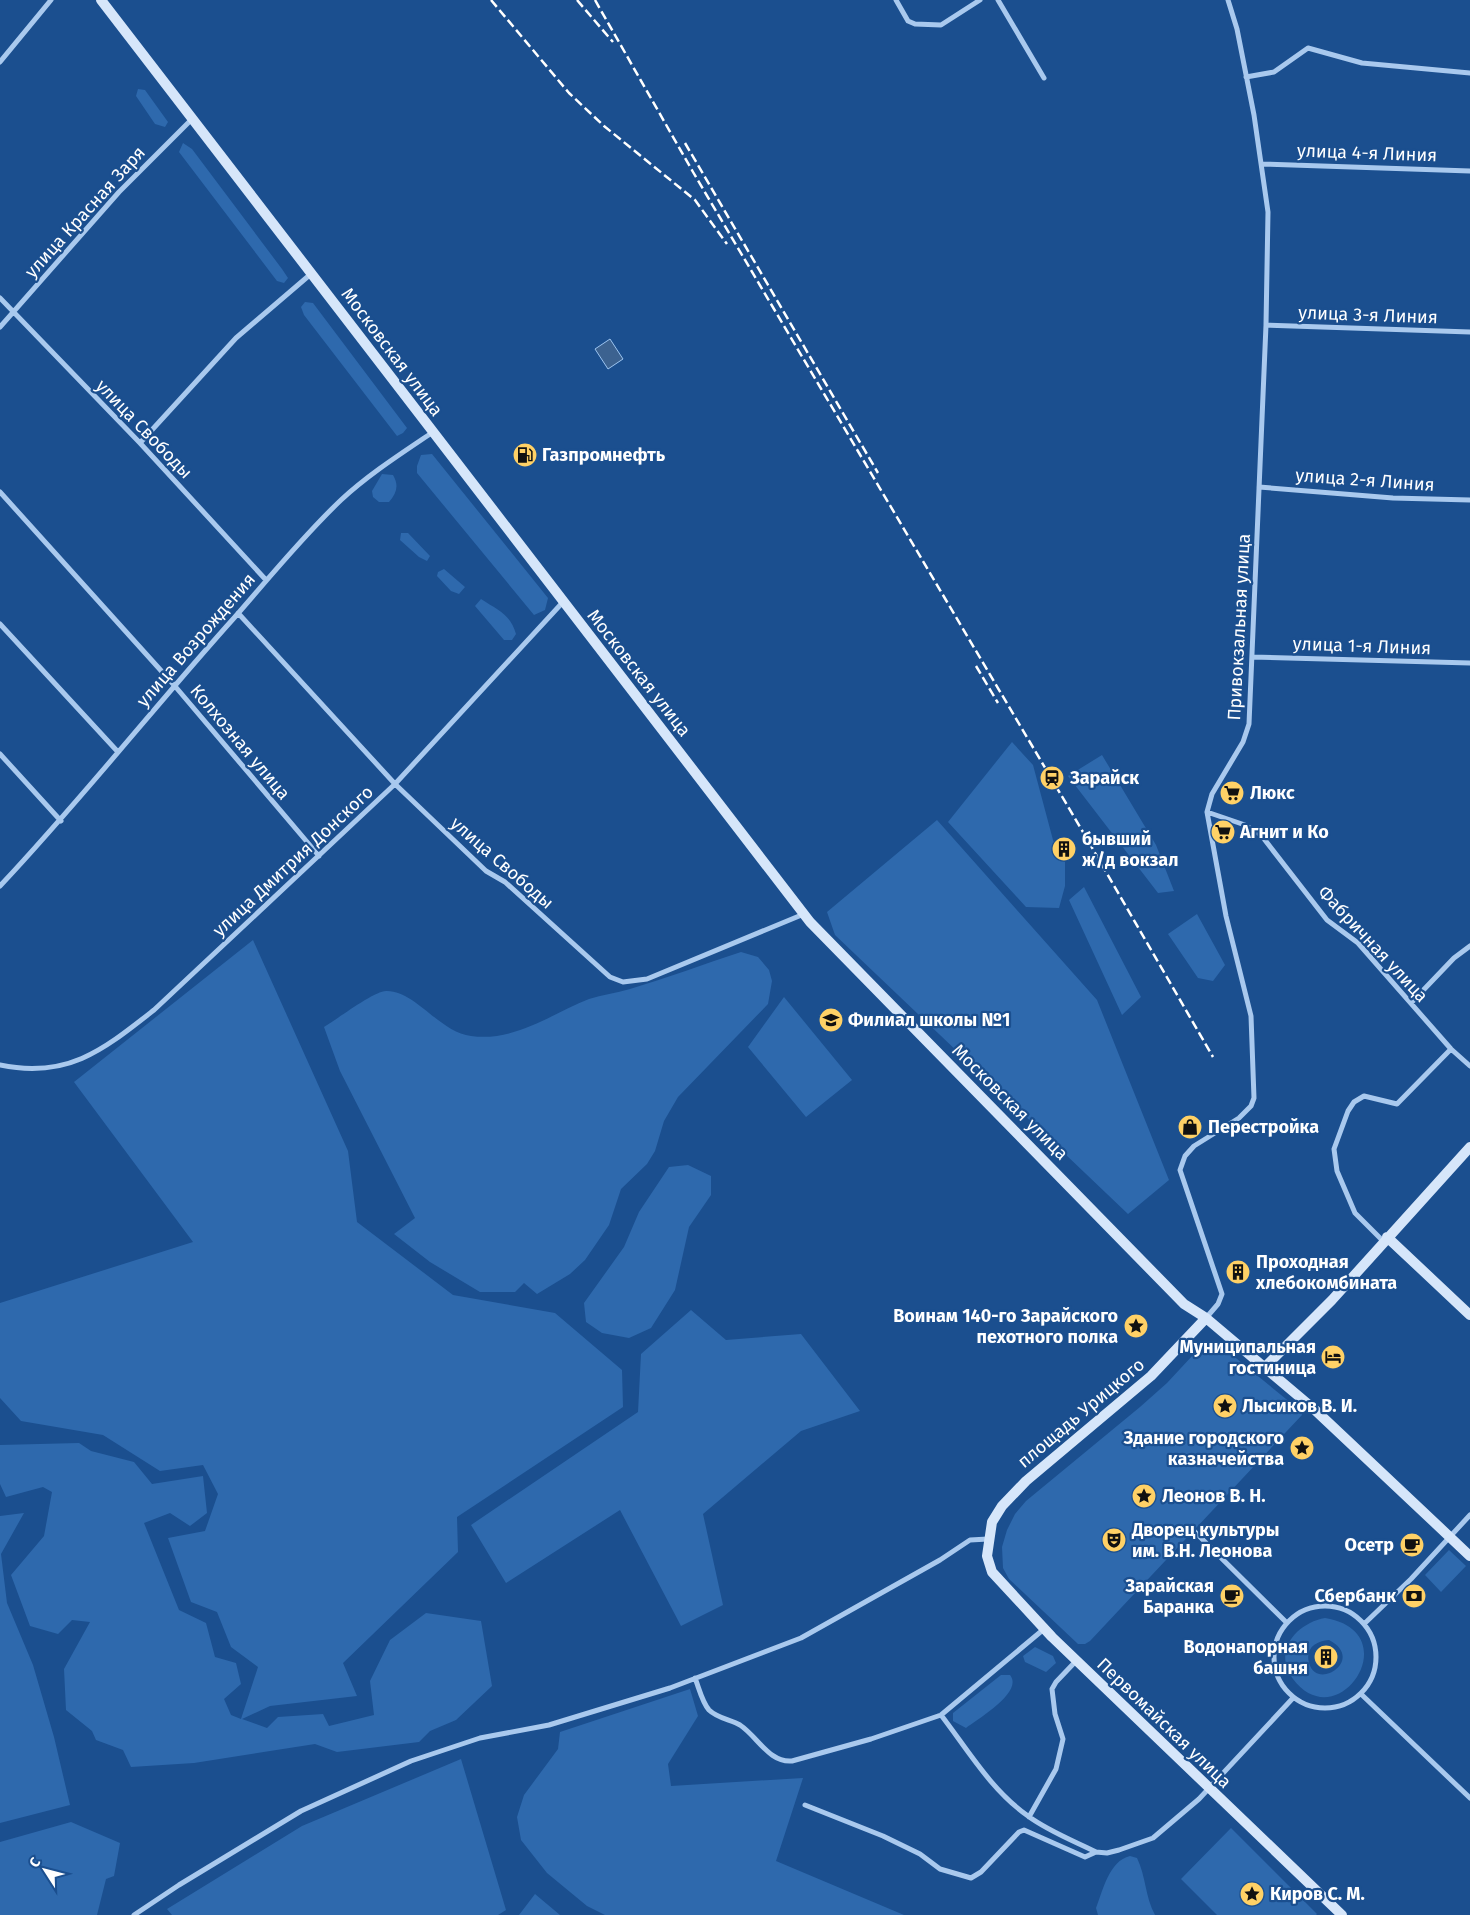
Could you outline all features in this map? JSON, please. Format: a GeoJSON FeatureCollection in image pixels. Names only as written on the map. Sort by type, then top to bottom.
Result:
{"type":"FeatureCollection","features":[{"type":"Feature","properties":{"kind":"main road","name":"Московская улица"},"geometry":{"type":"LineString","coordinates":[[101,0],[824,938],[1184,1304],[1206,1318],[1315,1410],[1470,1556]]}},
{"type":"Feature","properties":{"kind":"main road"},"geometry":{"type":"LineString","coordinates":[[1265,1366],[1332,1300],[1470,1146]]}},
{"type":"Feature","properties":{"kind":"main road"},"geometry":{"type":"LineString","coordinates":[[1385,1239],[1470,1315]]}},
{"type":"Feature","properties":{"kind":"main road","name":"площадь Урицкого"},"geometry":{"type":"LineString","coordinates":[[988,1539],[992,1522],[1002,1506],[1026,1481],[1151,1376],[1206,1318]]}},
{"type":"Feature","properties":{"kind":"main road","name":"Первомайская улица"},"geometry":{"type":"LineString","coordinates":[[988,1539],[988,1556],[992,1572],[1076,1662],[1342,1915]]}},
{"type":"Feature","properties":{"kind":"street"},"geometry":{"type":"LineString","coordinates":[[0,62],[51,0]]}},
{"type":"Feature","properties":{"kind":"street"},"geometry":{"type":"LineString","coordinates":[[896,0],[911,23],[940,25],[980,0]]}},
{"type":"Feature","properties":{"kind":"street"},"geometry":{"type":"LineString","coordinates":[[998,0],[1044,78]]}},
{"type":"Feature","properties":{"kind":"street","name":"Привокзальная улица"},"geometry":{"type":"LineString","coordinates":[[1206,1318],[1222,1294],[1180,1170],[1185,1156],[1194,1146],[1239,1118],[1251,1106],[1254,1098],[1255,1079],[1251,1016],[1226,916],[1207,812],[1212,794],[1246,734],[1249,724],[1266,325],[1268,212],[1262,164],[1246,77],[1228,0]]}},
{"type":"Feature","properties":{"kind":"street"},"geometry":{"type":"LineString","coordinates":[[1246,77],[1274,72],[1308,48],[1362,63],[1470,73]]}},
{"type":"Feature","properties":{"kind":"street","name":"улица Красная Заря"},"geometry":{"type":"LineString","coordinates":[[0,327],[119,192],[193,118]]}},
{"type":"Feature","properties":{"kind":"street","name":"улица 4-я Линия"},"geometry":{"type":"LineString","coordinates":[[1262,164],[1470,171]]}},
{"type":"Feature","properties":{"kind":"street"},"geometry":{"type":"LineString","coordinates":[[140,444],[236,338],[312,273]]}},
{"type":"Feature","properties":{"kind":"street","name":"улица Свободы"},"geometry":{"type":"LineString","coordinates":[[0,298],[140,444],[266,580]]}},
{"type":"Feature","properties":{"kind":"street","name":"улица 3-я Линия"},"geometry":{"type":"LineString","coordinates":[[1266,325],[1470,332]]}},
{"type":"Feature","properties":{"kind":"street","name":"улица Возрождения"},"geometry":{"type":"LineString","coordinates":[[0,886],[61,821],[266,580],[342,499],[390,461],[433,432]]}},
{"type":"Feature","properties":{"kind":"street","name":"улица 2-я Линия"},"geometry":{"type":"LineString","coordinates":[[1259,486],[1393,498],[1470,500]]}},
{"type":"Feature","properties":{"kind":"street","name":"Колхозная улица"},"geometry":{"type":"LineString","coordinates":[[0,492],[174,686],[319,856]]}},
{"type":"Feature","properties":{"kind":"street","name":"улица Дмитрия Донского"},"geometry":{"type":"LineString","coordinates":[[0,1065],[34,1070],[53,1069],[93,1055],[112,1044],[154,1010],[395,784],[564,602]]}},
{"type":"Feature","properties":{"kind":"street","name":"улица Свободы"},"geometry":{"type":"LineString","coordinates":[[238,613],[395,784],[486,871],[505,882],[610,977],[623,982],[647,979],[804,914]]}},
{"type":"Feature","properties":{"kind":"street"},"geometry":{"type":"LineString","coordinates":[[0,624],[118,752]]}},
{"type":"Feature","properties":{"kind":"street","name":"улица 1-я Линия"},"geometry":{"type":"LineString","coordinates":[[1252,657],[1470,664]]}},
{"type":"Feature","properties":{"kind":"street"},"geometry":{"type":"LineString","coordinates":[[0,754],[61,821]]}},
{"type":"Feature","properties":{"kind":"street","name":"Фабричная улица"},"geometry":{"type":"LineString","coordinates":[[1207,812],[1245,825],[1261,835],[1327,920],[1358,943],[1451,1049],[1470,1066]]}},
{"type":"Feature","properties":{"kind":"street"},"geometry":{"type":"LineString","coordinates":[[1411,1003],[1454,958],[1470,946]]}},
{"type":"Feature","properties":{"kind":"street"},"geometry":{"type":"LineString","coordinates":[[1385,1239],[1355,1214],[1337,1171],[1334,1149],[1348,1111],[1354,1102],[1364,1096],[1397,1104],[1451,1049]]}},
{"type":"Feature","properties":{"kind":"street"},"geometry":{"type":"LineString","coordinates":[[1364,1624],[1411,1579],[1470,1515]]}},
{"type":"Feature","properties":{"kind":"street"},"geometry":{"type":"LineString","coordinates":[[1193,1530],[1287,1623]]}},
{"type":"Feature","properties":{"kind":"street"},"geometry":{"type":"LineString","coordinates":[[134,1915],[178,1885],[302,1811],[411,1761],[480,1738],[549,1725],[695,1678],[801,1638],[940,1560],[970,1540],[988,1539]]}},
{"type":"Feature","properties":{"kind":"street"},"geometry":{"type":"LineString","coordinates":[[1319,1606],[1347,1611],[1364,1624],[1373,1640],[1376,1665],[1372,1678],[1360,1694],[1342,1706],[1327,1708],[1311,1707],[1293,1698],[1278,1676],[1274,1660],[1276,1643],[1287,1623],[1305,1610],[1319,1606]]}},
{"type":"Feature","properties":{"kind":"street"},"geometry":{"type":"LineString","coordinates":[[695,1678],[706,1706],[711,1712],[731,1720],[754,1737],[775,1758],[784,1762],[792,1761],[871,1739],[941,1715],[1044,1628]]}},
{"type":"Feature","properties":{"kind":"street"},"geometry":{"type":"LineString","coordinates":[[1029,1817],[1056,1769],[1063,1739],[1054,1714],[1052,1689],[1056,1682],[1076,1662]]}},
{"type":"Feature","properties":{"kind":"street"},"geometry":{"type":"LineString","coordinates":[[1360,1694],[1470,1798]]}},
{"type":"Feature","properties":{"kind":"street"},"geometry":{"type":"LineString","coordinates":[[941,1715],[988,1778],[1029,1817],[1096,1852],[1107,1853],[1153,1838],[1209,1789],[1293,1698]]}},
{"type":"Feature","properties":{"kind":"street"},"geometry":{"type":"LineString","coordinates":[[805,1805],[883,1836],[920,1854],[940,1869],[971,1878],[981,1872],[1024,1830],[1085,1857],[1096,1852]]}},
{"type":"Feature","properties":{"kind":"shaded area"},"geometry":{"type":"Polygon","coordinates":[[[138,89],[145,90],[168,122],[165,127],[155,124],[136,96],[138,89]]]}},
{"type":"Feature","properties":{"kind":"shaded area"},"geometry":{"type":"Polygon","coordinates":[[[183,143],[192,149],[282,269],[288,278],[284,283],[277,281],[179,152],[183,143]]]}},
{"type":"Feature","properties":{"kind":"shaded area"},"geometry":{"type":"Polygon","coordinates":[[[305,302],[313,303],[407,428],[403,433],[397,436],[304,315],[301,307],[305,302]]]}},
{"type":"Feature","properties":{"kind":"shaded area"},"geometry":{"type":"Polygon","coordinates":[[[610,339],[623,359],[608,369],[595,349],[610,339]]]}},
{"type":"Feature","properties":{"kind":"shaded area"},"geometry":{"type":"Polygon","coordinates":[[[432,454],[548,598],[545,610],[534,615],[417,473],[417,466],[421,455],[432,454]]]}},
{"type":"Feature","properties":{"kind":"shaded area"},"geometry":{"type":"Polygon","coordinates":[[[382,474],[393,475],[396,482],[394,495],[389,502],[379,502],[373,497],[372,491],[382,474]]]}},
{"type":"Feature","properties":{"kind":"shaded area"},"geometry":{"type":"Polygon","coordinates":[[[401,533],[408,533],[430,556],[427,561],[419,557],[400,540],[401,533]]]}},
{"type":"Feature","properties":{"kind":"shaded area"},"geometry":{"type":"Polygon","coordinates":[[[444,569],[465,587],[459,594],[451,591],[437,576],[438,572],[444,569]]]}},
{"type":"Feature","properties":{"kind":"shaded area"},"geometry":{"type":"Polygon","coordinates":[[[481,599],[507,617],[516,634],[512,640],[504,640],[475,606],[481,599]]]}},
{"type":"Feature","properties":{"kind":"shaded area"},"geometry":{"type":"Polygon","coordinates":[[[1012,742],[1033,765],[1053,840],[1065,862],[1065,886],[1059,908],[1026,907],[948,822],[1012,742]]]}},
{"type":"Feature","properties":{"kind":"shaded area"},"geometry":{"type":"Polygon","coordinates":[[[1102,755],[1156,845],[1174,891],[1158,893],[1068,776],[1102,755]]]}},
{"type":"Feature","properties":{"kind":"shaded area"},"geometry":{"type":"Polygon","coordinates":[[[937,820],[1097,1000],[1169,1180],[1128,1214],[835,935],[827,912],[937,820]]]}},
{"type":"Feature","properties":{"kind":"shaded area"},"geometry":{"type":"Polygon","coordinates":[[[1084,887],[1141,997],[1122,1015],[1069,900],[1084,887]]]}},
{"type":"Feature","properties":{"kind":"shaded area"},"geometry":{"type":"Polygon","coordinates":[[[1197,914],[1225,965],[1213,981],[1198,978],[1168,934],[1197,914]]]}},
{"type":"Feature","properties":{"kind":"shaded area"},"geometry":{"type":"Polygon","coordinates":[[[253,940],[348,1151],[357,1222],[453,1295],[555,1313],[622,1370],[623,1407],[457,1517],[458,1552],[343,1663],[357,1696],[270,1706],[242,1719],[267,1728],[278,1717],[323,1714],[329,1726],[374,1715],[370,1681],[390,1640],[426,1613],[481,1621],[492,1686],[456,1720],[430,1731],[419,1742],[337,1752],[315,1744],[194,1763],[131,1767],[123,1750],[96,1740],[92,1731],[66,1710],[64,1669],[90,1622],[72,1620],[58,1634],[30,1626],[11,1575],[44,1536],[52,1492],[43,1487],[6,1497],[0,1484],[0,1445],[79,1443],[91,1451],[134,1462],[152,1484],[203,1476],[207,1513],[190,1526],[170,1513],[144,1523],[179,1610],[206,1623],[215,1657],[236,1663],[241,1684],[224,1699],[231,1715],[241,1719],[258,1667],[231,1647],[217,1612],[191,1602],[168,1538],[205,1531],[218,1494],[203,1465],[160,1471],[103,1435],[21,1421],[0,1398],[0,1303],[193,1242],[74,1082],[253,940]]]}},
{"type":"Feature","properties":{"kind":"shaded area"},"geometry":{"type":"Polygon","coordinates":[[[741,952],[758,957],[769,970],[772,981],[768,1004],[678,1097],[664,1121],[655,1151],[647,1164],[621,1189],[609,1225],[585,1260],[570,1274],[537,1294],[524,1283],[515,1292],[480,1292],[430,1262],[394,1234],[415,1218],[340,1071],[324,1027],[364,1001],[380,992],[386,991],[397,992],[407,997],[459,1033],[487,1037],[503,1035],[518,1031],[589,999],[644,985],[741,952]]]}},
{"type":"Feature","properties":{"kind":"shaded area"},"geometry":{"type":"Polygon","coordinates":[[[784,997],[852,1080],[806,1117],[748,1047],[784,997]]]}},
{"type":"Feature","properties":{"kind":"shaded area"},"geometry":{"type":"Polygon","coordinates":[[[688,1165],[711,1176],[711,1195],[689,1227],[675,1290],[651,1328],[629,1338],[602,1333],[586,1322],[584,1303],[624,1247],[639,1212],[669,1167],[688,1165]]]}},
{"type":"Feature","properties":{"kind":"shaded area"},"geometry":{"type":"Polygon","coordinates":[[[691,1310],[726,1340],[801,1334],[860,1411],[801,1431],[703,1514],[723,1605],[681,1626],[620,1510],[506,1583],[471,1525],[638,1412],[641,1354],[691,1310]]]}},
{"type":"Feature","properties":{"kind":"shaded area"},"geometry":{"type":"Polygon","coordinates":[[[1206,1341],[1215,1341],[1302,1412],[1302,1415],[1090,1641],[1085,1644],[1078,1644],[1009,1579],[1003,1568],[1002,1547],[1007,1530],[1015,1514],[1026,1501],[1167,1383],[1206,1341]]]}},
{"type":"Feature","properties":{"kind":"shaded area"},"geometry":{"type":"Polygon","coordinates":[[[24,1513],[1,1554],[7,1603],[33,1665],[54,1737],[70,1805],[0,1823],[0,1516],[24,1513]]]}},
{"type":"Feature","properties":{"kind":"shaded area"},"geometry":{"type":"Polygon","coordinates":[[[1449,1550],[1466,1566],[1441,1592],[1425,1575],[1449,1550]]]}},
{"type":"Feature","properties":{"kind":"shaded area"},"geometry":{"type":"Polygon","coordinates":[[[1325,1618],[1350,1627],[1362,1642],[1364,1659],[1357,1676],[1345,1690],[1329,1697],[1311,1694],[1293,1679],[1287,1669],[1285,1658],[1291,1640],[1297,1632],[1315,1621],[1325,1618]],[[1329,1640],[1313,1646],[1310,1649],[1308,1658],[1314,1671],[1321,1674],[1336,1670],[1343,1656],[1339,1648],[1329,1640]]]}},
{"type":"Feature","properties":{"kind":"shaded area"},"geometry":{"type":"Polygon","coordinates":[[[1035,1647],[1053,1656],[1056,1663],[1046,1672],[1025,1662],[1023,1656],[1035,1647]]]}},
{"type":"Feature","properties":{"kind":"shaded area"},"geometry":{"type":"Polygon","coordinates":[[[1001,1675],[1010,1675],[1013,1682],[1011,1689],[998,1704],[966,1728],[953,1721],[953,1713],[1001,1675]]]}},
{"type":"Feature","properties":{"kind":"shaded area"},"geometry":{"type":"Polygon","coordinates":[[[690,1689],[698,1716],[668,1764],[671,1786],[803,1778],[776,1861],[904,1915],[605,1915],[587,1906],[547,1873],[521,1840],[517,1817],[524,1795],[558,1749],[560,1732],[690,1689]]]}},
{"type":"Feature","properties":{"kind":"shaded area"},"geometry":{"type":"Polygon","coordinates":[[[461,1759],[506,1910],[498,1915],[172,1915],[167,1909],[302,1826],[461,1759]]]}},
{"type":"Feature","properties":{"kind":"shaded area"},"geometry":{"type":"Polygon","coordinates":[[[71,1822],[120,1843],[114,1876],[106,1879],[97,1915],[0,1915],[0,1842],[71,1822]]]}},
{"type":"Feature","properties":{"kind":"shaded area"},"geometry":{"type":"Polygon","coordinates":[[[1231,1828],[1316,1915],[1217,1915],[1181,1879],[1231,1828]]]}},
{"type":"Feature","properties":{"kind":"shaded area"},"geometry":{"type":"Polygon","coordinates":[[[1130,1856],[1137,1858],[1140,1865],[1149,1901],[1155,1915],[1098,1915],[1096,1908],[1108,1877],[1117,1864],[1130,1856]]]}},
{"type":"Feature","properties":{"kind":"shaded area"},"geometry":{"type":"Polygon","coordinates":[[[535,1894],[560,1915],[519,1915],[535,1894]]]}},
{"type":"Feature","properties":{"kind":"railway"},"geometry":{"type":"LineString","coordinates":[[491,0],[569,93],[604,126],[695,200],[727,244]]}},
{"type":"Feature","properties":{"kind":"railway"},"geometry":{"type":"LineString","coordinates":[[577,0],[613,42]]}},
{"type":"Feature","properties":{"kind":"railway"},"geometry":{"type":"LineString","coordinates":[[595,0],[693,172],[1083,832],[1213,1057]]}},
{"type":"Feature","properties":{"kind":"railway"},"geometry":{"type":"LineString","coordinates":[[685,143],[878,473]]}},
{"type":"Feature","properties":{"kind":"railway"},"geometry":{"type":"LineString","coordinates":[[976,666],[998,703]]}},
{"type":"Feature","properties":{"kind":"place","name":"Газпромнефть"},"geometry":{"type":"Point","coordinates":[525,455]}},
{"type":"Feature","properties":{"kind":"place","name":"Зарайск"},"geometry":{"type":"Point","coordinates":[1052,778]}},
{"type":"Feature","properties":{"kind":"place","name":"Люкс"},"geometry":{"type":"Point","coordinates":[1232,793]}},
{"type":"Feature","properties":{"kind":"place","name":"Агнит и Ко"},"geometry":{"type":"Point","coordinates":[1223,832]}},
{"type":"Feature","properties":{"kind":"place","name":"бывший ж/д вокзал"},"geometry":{"type":"Point","coordinates":[1064,849]}},
{"type":"Feature","properties":{"kind":"place","name":"Филиал школы №1"},"geometry":{"type":"Point","coordinates":[831,1020]}},
{"type":"Feature","properties":{"kind":"place","name":"Перестройка"},"geometry":{"type":"Point","coordinates":[1190,1127]}},
{"type":"Feature","properties":{"kind":"place","name":"Проходная хлебокомбината"},"geometry":{"type":"Point","coordinates":[1238,1272]}},
{"type":"Feature","properties":{"kind":"place","name":"Воинам 140-го Зарайского пехотного полка"},"geometry":{"type":"Point","coordinates":[1136,1326]}},
{"type":"Feature","properties":{"kind":"place","name":"Муниципальная гостиница"},"geometry":{"type":"Point","coordinates":[1333,1357]}},
{"type":"Feature","properties":{"kind":"place","name":"Лысиков В. И."},"geometry":{"type":"Point","coordinates":[1225,1406]}},
{"type":"Feature","properties":{"kind":"place","name":"Здание городского казначейства"},"geometry":{"type":"Point","coordinates":[1302,1448]}},
{"type":"Feature","properties":{"kind":"place","name":"Леонов В. Н."},"geometry":{"type":"Point","coordinates":[1144,1496]}},
{"type":"Feature","properties":{"kind":"place","name":"Дворец культуры им. В.Н. Леонова"},"geometry":{"type":"Point","coordinates":[1114,1540]}},
{"type":"Feature","properties":{"kind":"place","name":"Осетр"},"geometry":{"type":"Point","coordinates":[1412,1545]}},
{"type":"Feature","properties":{"kind":"place","name":"Зарайская Баранка"},"geometry":{"type":"Point","coordinates":[1232,1596]}},
{"type":"Feature","properties":{"kind":"place","name":"Сбербанк"},"geometry":{"type":"Point","coordinates":[1414,1596]}},
{"type":"Feature","properties":{"kind":"place","name":"Водонапорная башня"},"geometry":{"type":"Point","coordinates":[1326,1657]}},
{"type":"Feature","properties":{"kind":"place","name":"Киров С. М."},"geometry":{"type":"Point","coordinates":[1252,1894]}}]}
